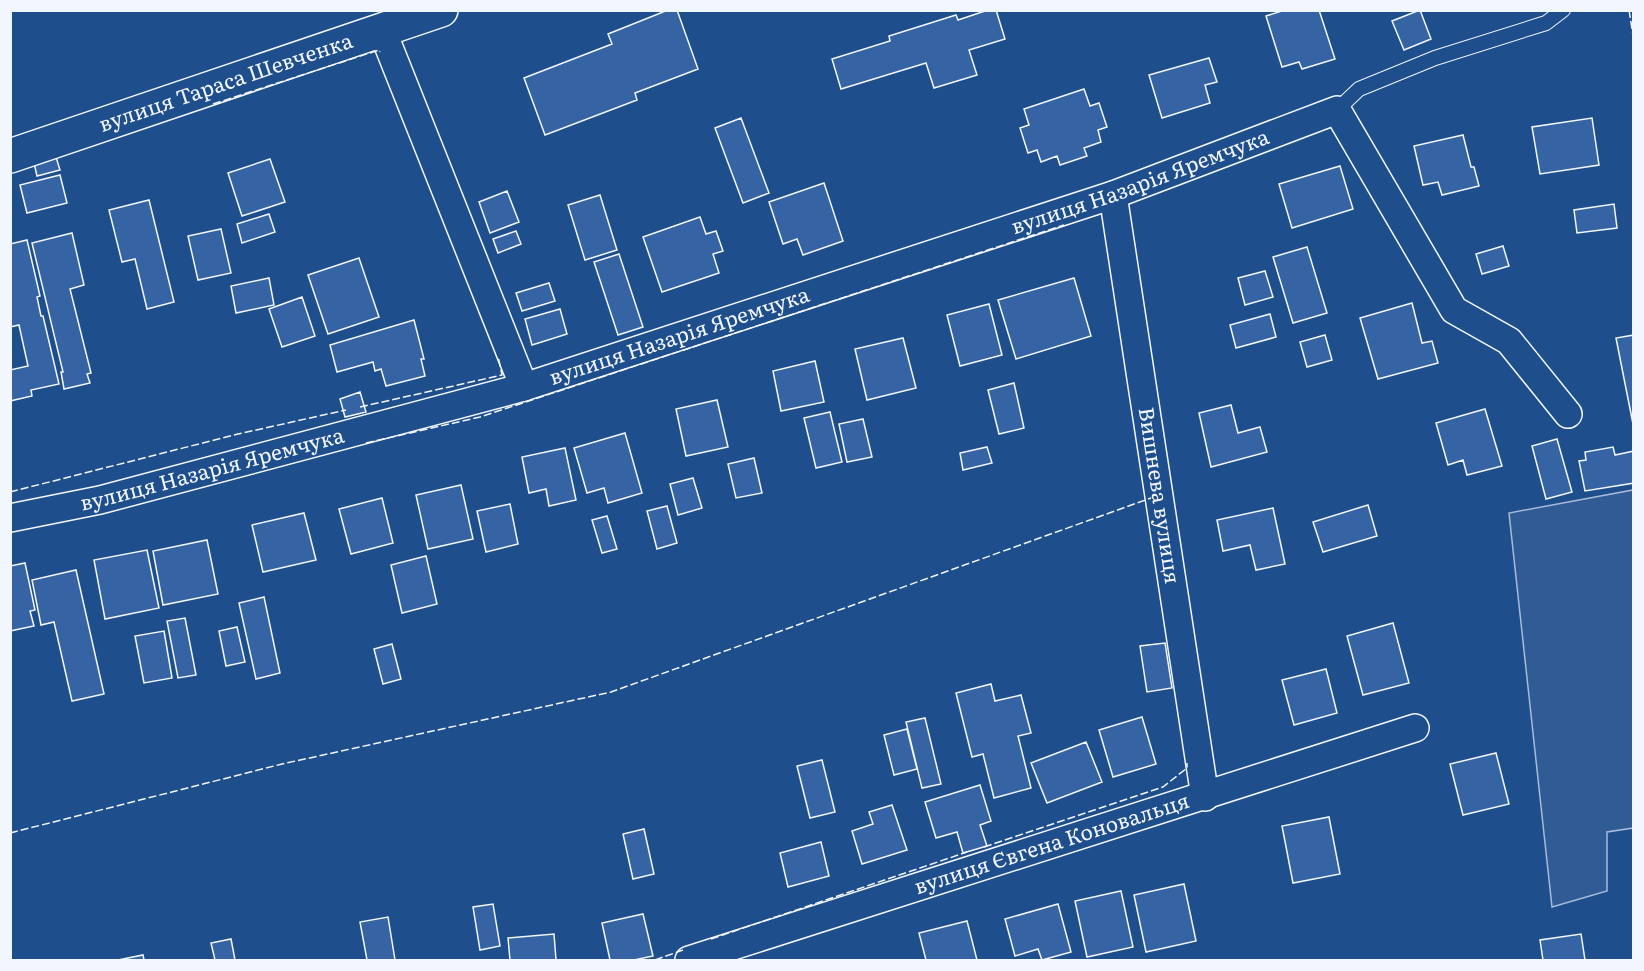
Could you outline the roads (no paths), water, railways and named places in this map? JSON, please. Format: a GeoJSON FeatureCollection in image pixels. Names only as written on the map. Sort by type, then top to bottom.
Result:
{"type":"FeatureCollection","features":[{"type":"Feature","properties":{"kind":"street","name":"вулиця Тараса Шевченка"},"geometry":{"type":"LineString","coordinates":[[10,156],[441,10]]}},
{"type":"Feature","properties":{"kind":"street"},"geometry":{"type":"LineString","coordinates":[[382,30],[524,387]]}},
{"type":"Feature","properties":{"kind":"street"},"geometry":{"type":"LineString","coordinates":[[1337,110],[1454,310],[1509,340],[1568,414]]}},
{"type":"Feature","properties":{"kind":"street","name":"вулиця Назарія Яремчука"},"geometry":{"type":"LineString","coordinates":[[10,518],[100,500],[524,387],[1113,195],[1337,110]]}},
{"type":"Feature","properties":{"kind":"street","name":"Вишнева вулиця"},"geometry":{"type":"LineString","coordinates":[[1113,195],[1205,797]]}},
{"type":"Feature","properties":{"kind":"street","name":"вулиця Євгена Коновальця"},"geometry":{"type":"LineString","coordinates":[[689,960],[1205,797],[1415,728]]}},
{"type":"Feature","properties":{"kind":"lane","name":"вулиця Назарія Яремчука"},"geometry":{"type":"LineString","coordinates":[[1337,110],[1359,89],[1435,58],[1546,23],[1563,10]]}}]}
